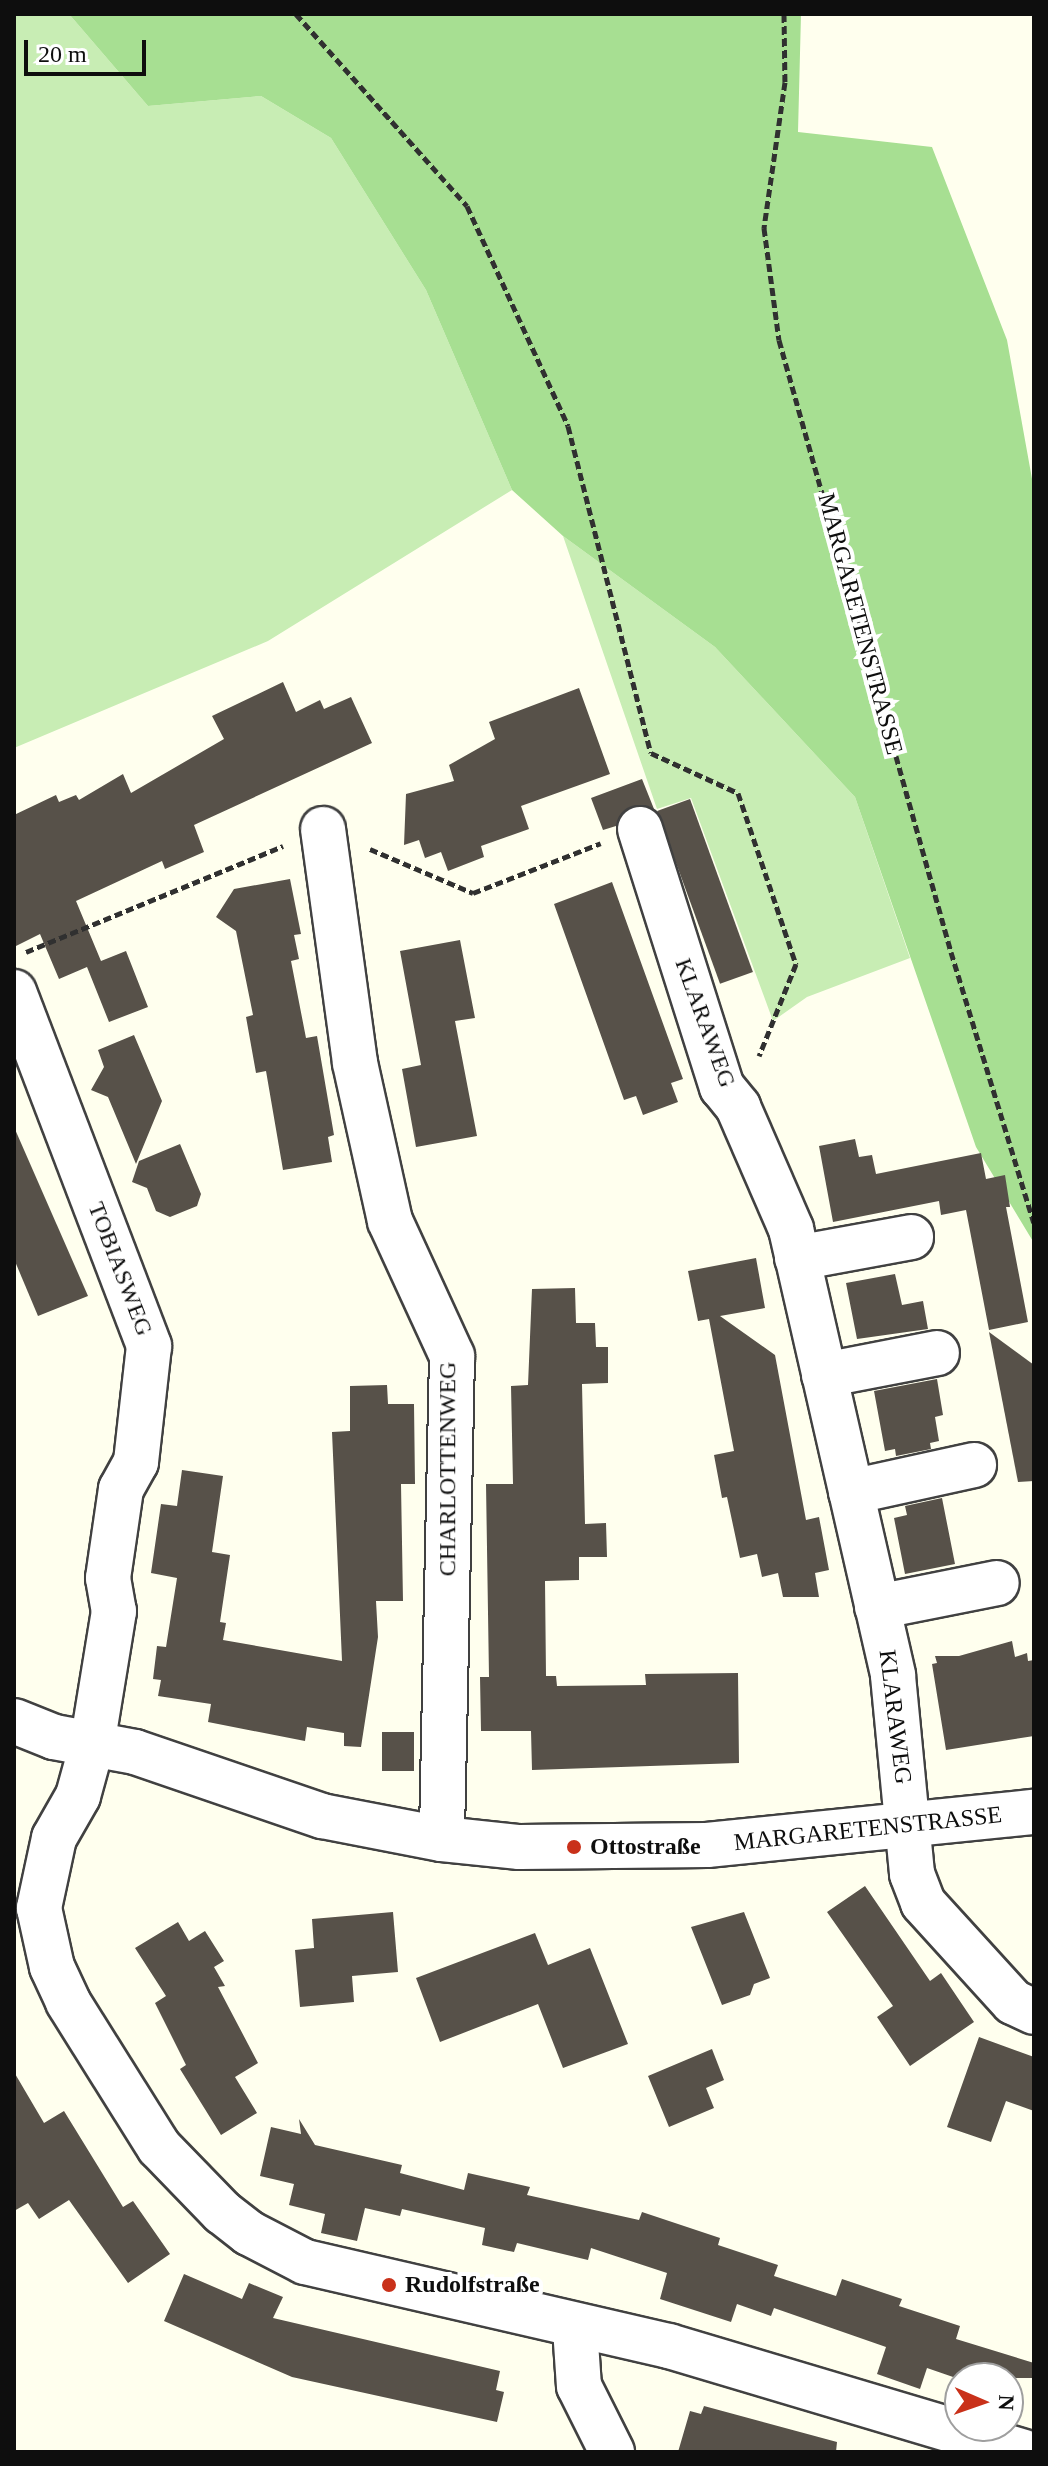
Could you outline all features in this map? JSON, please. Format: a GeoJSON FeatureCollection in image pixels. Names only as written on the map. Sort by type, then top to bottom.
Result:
{"type":"FeatureCollection","features":[{"type":"Feature","properties":{"kind":"street","name":"CHARLOTTENWEG"},"geometry":{"type":"LineString","coordinates":[[323,829],[355,1063],[390,1221],[452,1356],[442,1839]]}},
{"type":"Feature","properties":{"kind":"street","name":"KLARAWEG"},"geometry":{"type":"LineString","coordinates":[[640,829],[722,1087],[738,1107],[791,1229],[893,1676],[908,1827]]}},
{"type":"Feature","properties":{"kind":"street","name":"TOBIASWEG"},"geometry":{"type":"LineString","coordinates":[[14,992],[149,1346],[136,1462],[121,1489],[108,1578],[114,1611],[92,1745]]}},
{"type":"Feature","properties":{"kind":"street"},"geometry":{"type":"LineString","coordinates":[[797,1258],[911,1237]]}},
{"type":"Feature","properties":{"kind":"street"},"geometry":{"type":"LineString","coordinates":[[824,1375],[937,1353]]}},
{"type":"Feature","properties":{"kind":"street"},"geometry":{"type":"LineString","coordinates":[[851,1492],[974,1465]]}},
{"type":"Feature","properties":{"kind":"street"},"geometry":{"type":"LineString","coordinates":[[877,1607],[997,1583]]}},
{"type":"Feature","properties":{"kind":"street"},"geometry":{"type":"LineString","coordinates":[[14,1721],[92,1745],[78,1796],[54,1838],[43,1877],[42,1931],[68,2002],[159,2147],[222,2212],[305,2262],[575,2328],[669,2346],[1024,2452]]}},
{"type":"Feature","properties":{"kind":"street","name":"MARGARETENSTRASSE"},"geometry":{"type":"LineString","coordinates":[[92,1745],[135,1752],[322,1816],[442,1839],[520,1847],[707,1845],[1034,1812]]}},
{"type":"Feature","properties":{"kind":"street"},"geometry":{"type":"LineString","coordinates":[[908,1827],[912,1874],[923,1903],[1013,2002],[1034,2012]]}},
{"type":"Feature","properties":{"kind":"street"},"geometry":{"type":"LineString","coordinates":[[575,2328],[579,2386],[612,2452]]}},
{"type":"Feature","properties":{"kind":"path"},"geometry":{"type":"LineString","coordinates":[[296,14],[467,206],[568,426],[651,753],[738,793],[796,964],[738,1107]]}},
{"type":"Feature","properties":{"kind":"path","name":"MARGARETENSTRASSE"},"geometry":{"type":"LineString","coordinates":[[784,14],[785,82],[764,228],[779,340],[951,952],[1034,1223]]}},
{"type":"Feature","properties":{"kind":"path"},"geometry":{"type":"LineString","coordinates":[[14,957],[323,829],[473,893],[640,829]]}},
{"type":"Feature","properties":{"kind":"green space"},"geometry":{"type":"Polygon","coordinates":[[[14,14],[69,14],[148,106],[261,96],[331,138],[426,290],[512,490],[268,641],[14,748],[14,14]]]}},
{"type":"Feature","properties":{"kind":"green space"},"geometry":{"type":"Polygon","coordinates":[[[69,14],[801,14],[798,132],[932,147],[1007,340],[1034,490],[1034,1243],[976,1147],[855,797],[715,647],[563,536],[512,490],[426,290],[331,138],[261,96],[148,106],[69,14]]]}},
{"type":"Feature","properties":{"kind":"green space"},"geometry":{"type":"Polygon","coordinates":[[[563,536],[715,647],[855,797],[910,958],[807,997],[773,1021],[691,798],[657,809],[563,536]]]}},
{"type":"Feature","properties":{"kind":"building"},"geometry":{"type":"Polygon","coordinates":[[[283,682],[296,712],[320,700],[324,709],[351,697],[372,743],[194,825],[204,852],[165,869],[162,861],[76,901],[101,961],[126,951],[148,1007],[109,1022],[87,967],[59,979],[40,934],[14,947],[14,815],[56,795],[59,802],[76,795],[79,800],[123,774],[131,793],[224,739],[212,716],[283,682]]]}},
{"type":"Feature","properties":{"kind":"building"},"geometry":{"type":"Polygon","coordinates":[[[579,688],[610,774],[521,806],[529,829],[481,846],[484,857],[448,871],[441,852],[425,858],[419,840],[404,845],[406,794],[454,781],[449,765],[495,739],[489,722],[579,688]]]}},
{"type":"Feature","properties":{"kind":"building"},"geometry":{"type":"Polygon","coordinates":[[[642,779],[654,809],[632,806],[616,826],[603,830],[591,798],[642,779]]]}},
{"type":"Feature","properties":{"kind":"building"},"geometry":{"type":"Polygon","coordinates":[[[690,799],[753,972],[720,984],[657,811],[690,799]]]}},
{"type":"Feature","properties":{"kind":"building"},"geometry":{"type":"Polygon","coordinates":[[[290,879],[301,934],[294,935],[299,959],[291,961],[306,1038],[317,1036],[334,1135],[328,1137],[332,1162],[283,1170],[266,1071],[256,1073],[246,1017],[253,1015],[236,931],[216,917],[234,889],[290,879]]]}},
{"type":"Feature","properties":{"kind":"building"},"geometry":{"type":"Polygon","coordinates":[[[612,882],[683,1079],[671,1083],[678,1102],[643,1115],[636,1096],[624,1100],[554,904],[612,882]]]}},
{"type":"Feature","properties":{"kind":"building"},"geometry":{"type":"Polygon","coordinates":[[[460,940],[475,1018],[455,1021],[477,1136],[416,1147],[402,1069],[421,1065],[400,951],[460,940]]]}},
{"type":"Feature","properties":{"kind":"building"},"geometry":{"type":"Polygon","coordinates":[[[134,1035],[162,1101],[136,1164],[108,1097],[91,1090],[104,1067],[98,1050],[134,1035]]]}},
{"type":"Feature","properties":{"kind":"building"},"geometry":{"type":"Polygon","coordinates":[[[14,1127],[88,1296],[38,1316],[14,1259],[14,1127]]]}},
{"type":"Feature","properties":{"kind":"building"},"geometry":{"type":"Polygon","coordinates":[[[855,1139],[859,1157],[872,1155],[876,1174],[981,1153],[986,1179],[1005,1175],[1010,1207],[1006,1207],[1028,1322],[989,1330],[966,1210],[941,1215],[939,1201],[833,1222],[819,1146],[855,1139]]]}},
{"type":"Feature","properties":{"kind":"building"},"geometry":{"type":"Polygon","coordinates":[[[180,1144],[201,1194],[197,1206],[170,1217],[156,1211],[147,1188],[132,1182],[139,1161],[180,1144]]]}},
{"type":"Feature","properties":{"kind":"building"},"geometry":{"type":"Polygon","coordinates":[[[756,1258],[765,1308],[720,1316],[775,1355],[806,1520],[819,1517],[829,1570],[815,1573],[819,1597],[783,1597],[778,1573],[762,1577],[757,1554],[740,1558],[727,1497],[722,1498],[714,1455],[734,1451],[709,1319],[698,1321],[688,1271],[756,1258]]]}},
{"type":"Feature","properties":{"kind":"building"},"geometry":{"type":"Polygon","coordinates":[[[895,1274],[902,1305],[923,1301],[928,1329],[857,1339],[846,1283],[895,1274]]]}},
{"type":"Feature","properties":{"kind":"building"},"geometry":{"type":"Polygon","coordinates":[[[575,1288],[576,1323],[595,1323],[596,1347],[608,1347],[608,1383],[582,1384],[585,1524],[606,1523],[607,1557],[579,1557],[579,1580],[545,1581],[546,1676],[556,1676],[557,1686],[646,1685],[645,1674],[738,1673],[739,1763],[532,1770],[531,1731],[481,1731],[480,1677],[489,1677],[486,1484],[513,1484],[511,1386],[528,1385],[532,1289],[575,1288]]]}},
{"type":"Feature","properties":{"kind":"building"},"geometry":{"type":"Polygon","coordinates":[[[989,1332],[1034,1365],[1034,1481],[1018,1482],[989,1332]]]}},
{"type":"Feature","properties":{"kind":"building"},"geometry":{"type":"Polygon","coordinates":[[[937,1379],[943,1415],[935,1417],[939,1441],[930,1443],[931,1449],[896,1456],[895,1449],[885,1451],[874,1391],[937,1379]]]}},
{"type":"Feature","properties":{"kind":"building"},"geometry":{"type":"Polygon","coordinates":[[[387,1385],[388,1404],[414,1404],[415,1484],[401,1484],[403,1601],[376,1601],[378,1637],[361,1747],[344,1746],[344,1733],[307,1727],[305,1741],[208,1722],[211,1704],[158,1696],[161,1680],[153,1679],[157,1646],[166,1647],[177,1578],[151,1573],[161,1504],[177,1506],[182,1470],[223,1476],[212,1552],[230,1555],[220,1622],[226,1623],[223,1640],[342,1661],[332,1432],[350,1431],[350,1386],[387,1385]]]}},
{"type":"Feature","properties":{"kind":"building"},"geometry":{"type":"Polygon","coordinates":[[[942,1498],[955,1564],[905,1574],[894,1518],[907,1515],[905,1506],[942,1498]]]}},
{"type":"Feature","properties":{"kind":"building"},"geometry":{"type":"Polygon","coordinates":[[[1012,1641],[1015,1657],[1027,1653],[1028,1661],[1034,1660],[1034,1736],[946,1750],[932,1664],[937,1663],[935,1656],[959,1656],[1012,1641]]]}},
{"type":"Feature","properties":{"kind":"building"},"geometry":{"type":"Polygon","coordinates":[[[382,1732],[414,1732],[414,1771],[382,1771],[382,1732]]]}},
{"type":"Feature","properties":{"kind":"building"},"geometry":{"type":"Polygon","coordinates":[[[865,1886],[930,1981],[941,1973],[974,2022],[910,2066],[877,2017],[893,2006],[827,1912],[865,1886]]]}},
{"type":"Feature","properties":{"kind":"building"},"geometry":{"type":"Polygon","coordinates":[[[393,1912],[398,1972],[352,1976],[354,2002],[300,2007],[295,1950],[314,1948],[312,1919],[393,1912]]]}},
{"type":"Feature","properties":{"kind":"building"},"geometry":{"type":"Polygon","coordinates":[[[744,1912],[770,1978],[754,1984],[750,1995],[722,2005],[691,1927],[744,1912]]]}},
{"type":"Feature","properties":{"kind":"building"},"geometry":{"type":"Polygon","coordinates":[[[178,1922],[189,1941],[205,1931],[224,1961],[214,1967],[225,1986],[218,1987],[258,2063],[235,2077],[257,2113],[221,2135],[180,2069],[186,2065],[155,2003],[166,1996],[135,1948],[178,1922]]]}},
{"type":"Feature","properties":{"kind":"building"},"geometry":{"type":"Polygon","coordinates":[[[535,1933],[548,1965],[590,1948],[628,2044],[563,2068],[538,2004],[440,2042],[416,1978],[535,1933]]]}},
{"type":"Feature","properties":{"kind":"building"},"geometry":{"type":"Polygon","coordinates":[[[979,2037],[1034,2057],[1034,2111],[1006,2101],[991,2142],[947,2127],[979,2037]]]}},
{"type":"Feature","properties":{"kind":"building"},"geometry":{"type":"Polygon","coordinates":[[[712,2049],[724,2080],[706,2088],[714,2108],[669,2127],[648,2076],[712,2049]]]}},
{"type":"Feature","properties":{"kind":"building"},"geometry":{"type":"Polygon","coordinates":[[[14,2072],[44,2123],[64,2111],[123,2207],[133,2201],[170,2254],[128,2283],[69,2200],[39,2219],[28,2203],[14,2211],[14,2072]]]}},
{"type":"Feature","properties":{"kind":"building"},"geometry":{"type":"Polygon","coordinates":[[[299,2119],[315,2145],[402,2165],[400,2173],[464,2190],[468,2173],[530,2187],[527,2195],[639,2220],[642,2212],[720,2238],[718,2245],[778,2265],[774,2276],[836,2296],[842,2279],[902,2299],[899,2306],[960,2326],[956,2339],[1034,2363],[1034,2378],[1024,2378],[1024,2362],[944,2362],[944,2374],[927,2368],[920,2389],[877,2374],[886,2347],[774,2308],[771,2316],[737,2304],[731,2322],[660,2299],[667,2273],[591,2248],[588,2260],[517,2243],[514,2252],[482,2245],[485,2228],[402,2209],[400,2216],[365,2208],[357,2241],[321,2233],[325,2214],[289,2205],[294,2184],[260,2176],[271,2127],[301,2134],[299,2119]]]}},
{"type":"Feature","properties":{"kind":"building"},"geometry":{"type":"Polygon","coordinates":[[[184,2274],[242,2299],[249,2283],[283,2297],[273,2318],[500,2371],[496,2390],[504,2392],[497,2422],[292,2377],[164,2321],[184,2274]]]}},
{"type":"Feature","properties":{"kind":"building"},"geometry":{"type":"Polygon","coordinates":[[[704,2406],[837,2442],[836,2452],[678,2452],[690,2411],[701,2414],[704,2406]]]}},
{"type":"Feature","properties":{"kind":"place","name":"Ottostraße"},"geometry":{"type":"Point","coordinates":[574,1847]}},
{"type":"Feature","properties":{"kind":"place","name":"Rudolfstraße"},"geometry":{"type":"Point","coordinates":[389,2285]}}]}
